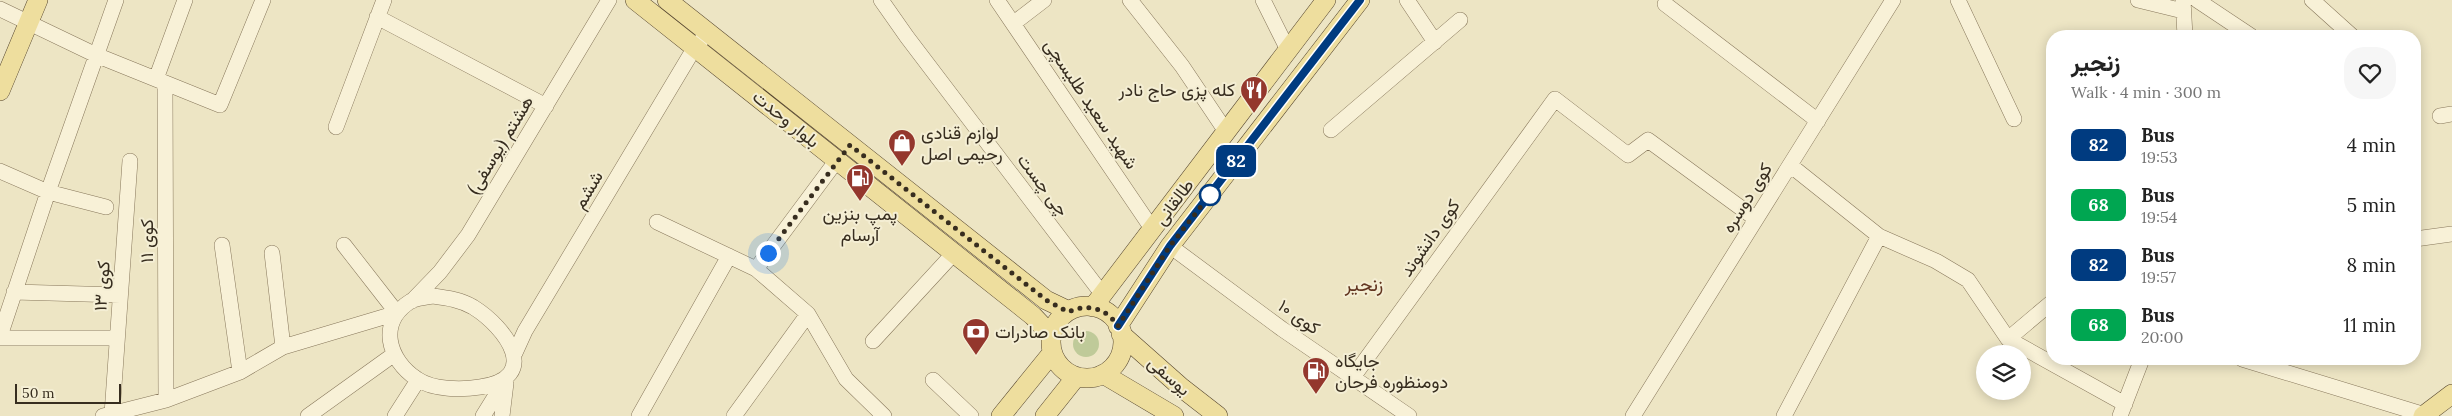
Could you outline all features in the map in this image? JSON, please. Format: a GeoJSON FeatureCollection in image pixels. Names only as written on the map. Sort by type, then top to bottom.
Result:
{"type":"FeatureCollection","features":[{"type":"Feature","properties":{"kind":"main road"},"geometry":{"type":"LineString","coordinates":[[0,91],[38,0]]}},
{"type":"Feature","properties":{"kind":"main road","name":"بلوار وحدت"},"geometry":{"type":"LineString","coordinates":[[635,0],[1033,316],[1052,344]]}},
{"type":"Feature","properties":{"kind":"main road","name":"بلوار وحدت"},"geometry":{"type":"LineString","coordinates":[[667,0],[1046,300],[1068,312]]}},
{"type":"Feature","properties":{"kind":"main road","name":"طالقانی"},"geometry":{"type":"LineString","coordinates":[[1098,301],[1326,0]]}},
{"type":"Feature","properties":{"kind":"main road","name":"طالقانی"},"geometry":{"type":"LineString","coordinates":[[1120,330],[1170,246],[1360,0]]}},
{"type":"Feature","properties":{"kind":"main road"},"geometry":{"type":"LineString","coordinates":[[837,160],[850,145]]}},
{"type":"Feature","properties":{"kind":"main road"},"geometry":{"type":"LineString","coordinates":[[1001,416],[1052,344],[1057,322],[1068,312],[1098,301],[1120,330],[1121,353],[1117,362],[1103,374],[1094,378],[1076,377],[1065,372],[1057,363],[1052,344]]}},
{"type":"Feature","properties":{"kind":"main road","name":"یوسفی"},"geometry":{"type":"LineString","coordinates":[[1120,330],[1182,388],[1218,416]]}},
{"type":"Feature","properties":{"kind":"main road","name":"یوسفی"},"geometry":{"type":"LineString","coordinates":[[1103,374],[1170,414]]}},
{"type":"Feature","properties":{"kind":"main road"},"geometry":{"type":"LineString","coordinates":[[1045,416],[1076,377]]}},
{"type":"Feature","properties":{"kind":"main road"},"geometry":{"type":"LineString","coordinates":[[1170,414],[1182,388]]}},
{"type":"Feature","properties":{"kind":"main road"},"geometry":{"type":"LineString","coordinates":[[2424,415],[2452,394]]}},
{"type":"Feature","properties":{"kind":"street"},"geometry":{"type":"LineString","coordinates":[[116,0],[48,192],[0,337],[117,338]]}},
{"type":"Feature","properties":{"kind":"street","name":"کوی ۱۱"},"geometry":{"type":"LineString","coordinates":[[166,400],[160,81],[184,0]]}},
{"type":"Feature","properties":{"kind":"street"},"geometry":{"type":"LineString","coordinates":[[0,9],[96,55],[220,105],[262,0]]}},
{"type":"Feature","properties":{"kind":"street"},"geometry":{"type":"LineString","coordinates":[[336,127],[384,0]]}},
{"type":"Feature","properties":{"kind":"street","name":"هشتم (یوسفی)"},"geometry":{"type":"LineString","coordinates":[[412,300],[446,265],[468,235],[609,0]]}},
{"type":"Feature","properties":{"kind":"street","name":"چی چست"},"geometry":{"type":"LineString","coordinates":[[882,0],[1098,301]]}},
{"type":"Feature","properties":{"kind":"street","name":"شهید سعید طلیسچی"},"geometry":{"type":"LineString","coordinates":[[997,0],[1153,230]]}},
{"type":"Feature","properties":{"kind":"street"},"geometry":{"type":"LineString","coordinates":[[1014,23],[1044,0]]}},
{"type":"Feature","properties":{"kind":"street"},"geometry":{"type":"LineString","coordinates":[[1130,0],[1182,66],[1227,133]]}},
{"type":"Feature","properties":{"kind":"street"},"geometry":{"type":"LineString","coordinates":[[1263,0],[1288,50]]}},
{"type":"Feature","properties":{"kind":"street"},"geometry":{"type":"LineString","coordinates":[[1407,0],[1435,42]]}},
{"type":"Feature","properties":{"kind":"street"},"geometry":{"type":"LineString","coordinates":[[1958,0],[2014,119]]}},
{"type":"Feature","properties":{"kind":"street"},"geometry":{"type":"LineString","coordinates":[[2138,0],[2183,6],[2185,30]]}},
{"type":"Feature","properties":{"kind":"street"},"geometry":{"type":"LineString","coordinates":[[2197,0],[2242,30]]}},
{"type":"Feature","properties":{"kind":"street"},"geometry":{"type":"LineString","coordinates":[[2312,0],[2345,30]]}},
{"type":"Feature","properties":{"kind":"street","name":"کوی دوسره"},"geometry":{"type":"LineString","coordinates":[[1632,416],[1892,1]]}},
{"type":"Feature","properties":{"kind":"street"},"geometry":{"type":"LineString","coordinates":[[1664,4],[1818,121]]}},
{"type":"Feature","properties":{"kind":"street"},"geometry":{"type":"LineString","coordinates":[[377,17],[546,106]]}},
{"type":"Feature","properties":{"kind":"street"},"geometry":{"type":"LineString","coordinates":[[1331,130],[1460,20]]}},
{"type":"Feature","properties":{"kind":"street","name":"ششم"},"geometry":{"type":"LineString","coordinates":[[515,354],[525,331],[695,47],[708,33]]}},
{"type":"Feature","properties":{"kind":"street","name":"کوی دانشوند"},"geometry":{"type":"LineString","coordinates":[[1353,377],[1503,168],[1555,99],[1628,155],[1648,140],[1756,220]]}},
{"type":"Feature","properties":{"kind":"street"},"geometry":{"type":"LineString","coordinates":[[756,269],[837,160]]}},
{"type":"Feature","properties":{"kind":"street","name":"کوی ۱۳"},"geometry":{"type":"LineString","coordinates":[[107,415],[117,338],[130,161]]}},
{"type":"Feature","properties":{"kind":"street"},"geometry":{"type":"LineString","coordinates":[[1790,165],[1879,236],[1936,261],[1968,280],[2008,339],[2046,362]]}},
{"type":"Feature","properties":{"kind":"street"},"geometry":{"type":"LineString","coordinates":[[0,171],[48,192],[106,207]]}},
{"type":"Feature","properties":{"kind":"street"},"geometry":{"type":"LineString","coordinates":[[657,222],[756,269],[808,314],[846,379],[884,416]]}},
{"type":"Feature","properties":{"kind":"street"},"geometry":{"type":"LineString","coordinates":[[2421,238],[2452,234]]}},
{"type":"Feature","properties":{"kind":"street"},"geometry":{"type":"LineString","coordinates":[[1784,416],[1879,236]]}},
{"type":"Feature","properties":{"kind":"street"},"geometry":{"type":"LineString","coordinates":[[222,245],[240,372]]}},
{"type":"Feature","properties":{"kind":"street"},"geometry":{"type":"LineString","coordinates":[[344,245],[397,313]]}},
{"type":"Feature","properties":{"kind":"street","name":"کوی ۱۰"},"geometry":{"type":"LineString","coordinates":[[1170,246],[1282,329],[1409,416]]}},
{"type":"Feature","properties":{"kind":"street"},"geometry":{"type":"LineString","coordinates":[[272,253],[283,347]]}},
{"type":"Feature","properties":{"kind":"street"},"geometry":{"type":"LineString","coordinates":[[873,342],[954,253]]}},
{"type":"Feature","properties":{"kind":"street"},"geometry":{"type":"LineString","coordinates":[[639,416],[730,256]]}},
{"type":"Feature","properties":{"kind":"street"},"geometry":{"type":"LineString","coordinates":[[14,292],[120,294]]}},
{"type":"Feature","properties":{"kind":"street"},"geometry":{"type":"LineString","coordinates":[[107,415],[166,400],[240,372],[283,347],[397,313],[412,300],[434,296],[456,299],[473,307],[493,322],[515,354],[514,369],[483,416]]}},
{"type":"Feature","properties":{"kind":"street"},"geometry":{"type":"LineString","coordinates":[[2008,339],[2046,307]]}},
{"type":"Feature","properties":{"kind":"street"},"geometry":{"type":"LineString","coordinates":[[397,313],[390,330],[393,355],[402,367],[418,380],[442,387],[460,389],[496,384],[506,379]]}},
{"type":"Feature","properties":{"kind":"street"},"geometry":{"type":"LineString","coordinates":[[734,416],[808,314]]}},
{"type":"Feature","properties":{"kind":"street"},"geometry":{"type":"LineString","coordinates":[[308,416],[393,355]]}},
{"type":"Feature","properties":{"kind":"street"},"geometry":{"type":"LineString","coordinates":[[2050,365],[2123,410],[2140,365]]}},
{"type":"Feature","properties":{"kind":"street"},"geometry":{"type":"LineString","coordinates":[[2262,365],[2424,415]]}},
{"type":"Feature","properties":{"kind":"street"},"geometry":{"type":"LineString","coordinates":[[502,416],[506,379]]}},
{"type":"Feature","properties":{"kind":"street"},"geometry":{"type":"LineString","coordinates":[[395,416],[418,380]]}},
{"type":"Feature","properties":{"kind":"street"},"geometry":{"type":"LineString","coordinates":[[933,380],[971,416]]}},
{"type":"Feature","properties":{"kind":"green space"},"geometry":{"type":"Polygon","coordinates":[[[1086,331],[1096,334],[1099,344],[1096,354],[1086,357],[1076,354],[1073,344],[1076,334],[1086,331]]]}},
{"type":"Feature","properties":{"kind":"bus line","name":"82"},"geometry":{"type":"LineString","coordinates":[[1118,326],[1170,246],[1360,0]]}},
{"type":"Feature","properties":{"kind":"place","name":"کله پزى حاج نادر"},"geometry":{"type":"Point","coordinates":[1254,114]}},
{"type":"Feature","properties":{"kind":"place","name":"لوازم قنادی رحیمی اصل"},"geometry":{"type":"Point","coordinates":[902,167]}},
{"type":"Feature","properties":{"kind":"place","name":"پمپ بنزین آرسام"},"geometry":{"type":"Point","coordinates":[860,202]}},
{"type":"Feature","properties":{"kind":"place","name":"بانک صادرات"},"geometry":{"type":"Point","coordinates":[976,356]}},
{"type":"Feature","properties":{"kind":"place","name":"جایگاه دومنظوره فرحان"},"geometry":{"type":"Point","coordinates":[1316,395]}},
{"type":"Feature","properties":{"kind":"district","name":"زنجیر"},"geometry":{"type":"Point","coordinates":[1364,284]}},
{"type":"Feature","properties":{"kind":"route"},"geometry":{"type":"LineString","coordinates":[[768,253],[850,145],[1046,300],[1068,312],[1076,308],[1093,307],[1107,313],[1118,326],[1170,246],[1210,195]]}}]}
